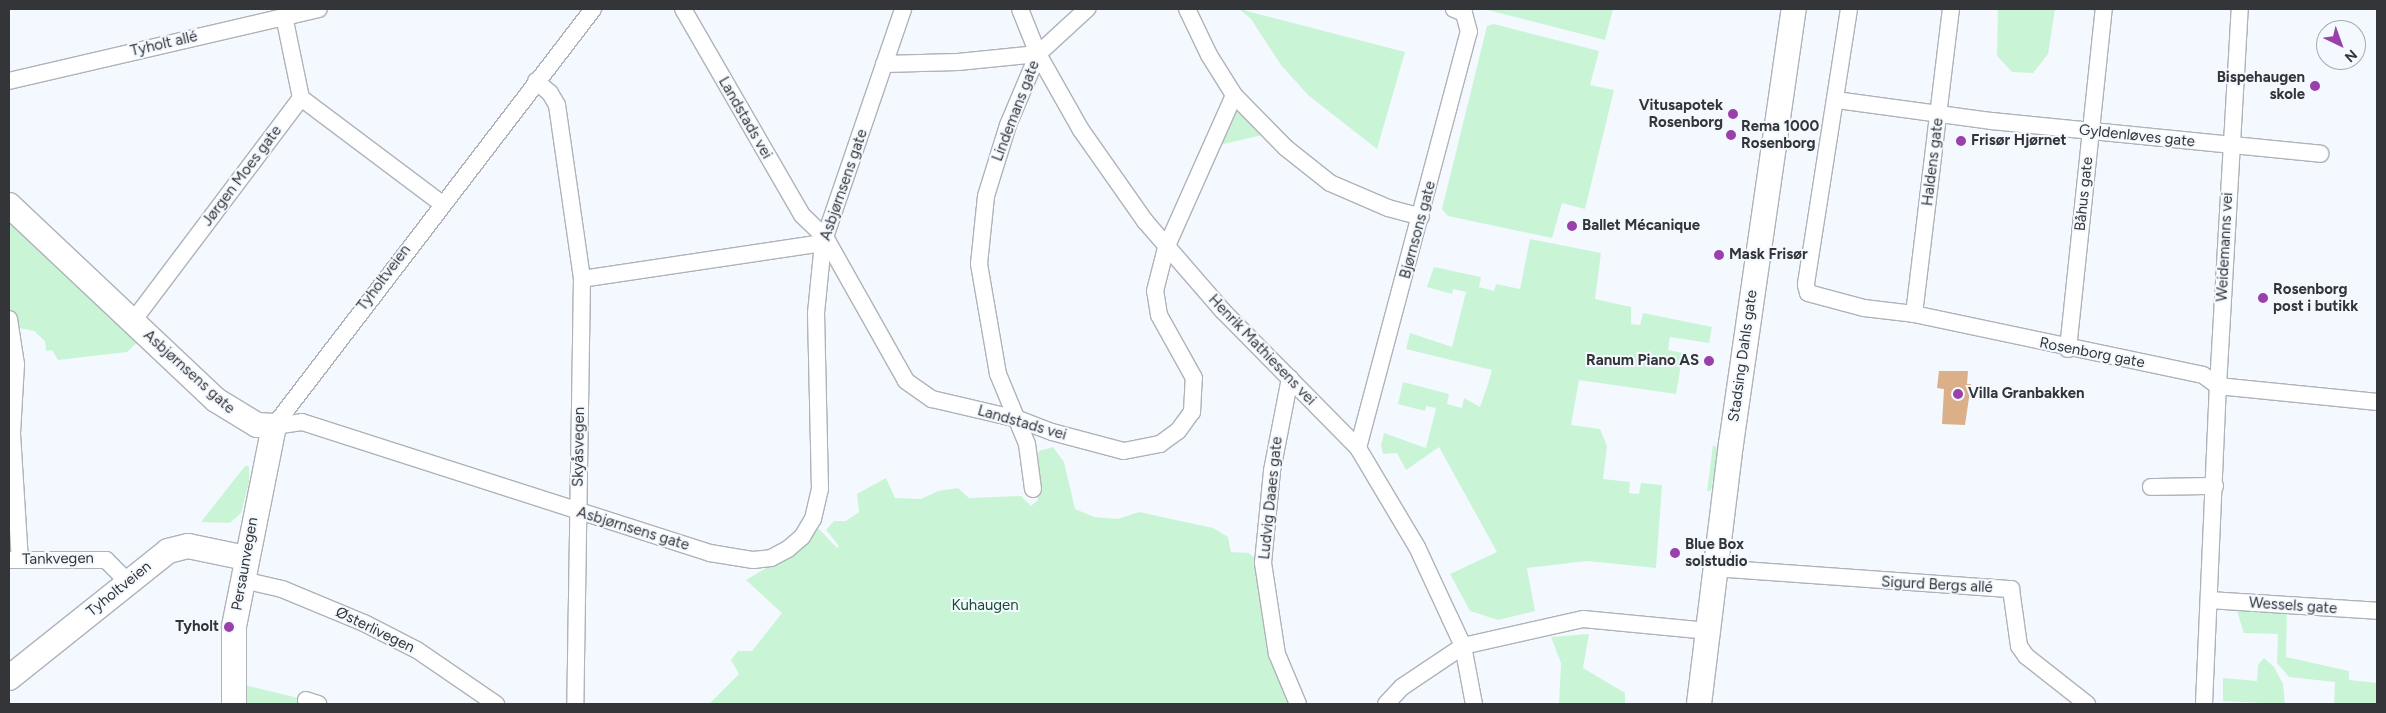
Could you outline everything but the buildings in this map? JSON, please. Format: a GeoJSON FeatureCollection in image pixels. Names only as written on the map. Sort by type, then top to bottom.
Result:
{"type":"FeatureCollection","features":[{"type":"Feature","properties":{"kind":"street","name":"Tyholt allé"},"geometry":{"type":"LineString","coordinates":[[9,81],[319,9]]}},
{"type":"Feature","properties":{"kind":"street","name":"Tyholtveien"},"geometry":{"type":"LineString","coordinates":[[274,426],[440,203],[592,9]]}},
{"type":"Feature","properties":{"kind":"street","name":"Landstads vei"},"geometry":{"type":"LineString","coordinates":[[683,9],[802,215],[824,240],[895,366],[913,387],[932,399],[1018,419],[1052,432],[1124,451],[1160,444],[1178,431],[1192,412],[1194,378],[1159,314],[1155,291],[1166,248],[1234,95]]}},
{"type":"Feature","properties":{"kind":"street","name":"Asbjørnsens gate"},"geometry":{"type":"LineString","coordinates":[[9,205],[226,408],[257,425],[274,426],[302,422],[710,553],[753,560],[771,558],[802,536],[813,519],[820,489],[816,313],[824,240],[903,9]]}},
{"type":"Feature","properties":{"kind":"street","name":"Henrik Mathiesens vei"},"geometry":{"type":"LineString","coordinates":[[1020,9],[1038,54],[1080,130],[1166,248],[1358,448],[1417,547],[1463,646],[1474,704]]}},
{"type":"Feature","properties":{"kind":"street","name":"Lindemans gate"},"geometry":{"type":"LineString","coordinates":[[1033,489],[1027,444],[998,374],[978,264],[986,196],[1008,125],[1038,54],[1087,9]]}},
{"type":"Feature","properties":{"kind":"street"},"geometry":{"type":"LineString","coordinates":[[1187,9],[1208,55],[1234,95],[1286,148],[1330,183],[1388,208],[1421,217]]}},
{"type":"Feature","properties":{"kind":"street","name":"Stadsing Dahls gate"},"geometry":{"type":"LineString","coordinates":[[1699,704],[1715,568],[1794,9]]}},
{"type":"Feature","properties":{"kind":"street"},"geometry":{"type":"LineString","coordinates":[[1836,100],[1849,9]]}},
{"type":"Feature","properties":{"kind":"street","name":"Haldens gate"},"geometry":{"type":"LineString","coordinates":[[1914,314],[1951,9]]}},
{"type":"Feature","properties":{"kind":"street","name":"Båhus gate"},"geometry":{"type":"LineString","coordinates":[[2068,349],[2104,9]]}},
{"type":"Feature","properties":{"kind":"street","name":"Weidemanns vei"},"geometry":{"type":"LineString","coordinates":[[2204,704],[2218,386],[2240,9]]}},
{"type":"Feature","properties":{"kind":"street","name":"Bjørnsons gate"},"geometry":{"type":"LineString","coordinates":[[1358,448],[1469,32],[1459,11]]}},
{"type":"Feature","properties":{"kind":"street"},"geometry":{"type":"LineString","coordinates":[[284,16],[301,98],[440,203]]}},
{"type":"Feature","properties":{"kind":"street","name":"Lindemans gate"},"geometry":{"type":"LineString","coordinates":[[884,64],[958,62],[1038,54]]}},
{"type":"Feature","properties":{"kind":"street","name":"Skyåsvegen"},"geometry":{"type":"LineString","coordinates":[[536,81],[550,92],[556,105],[582,279],[575,704]]}},
{"type":"Feature","properties":{"kind":"street","name":"Jørgen Moes gate"},"geometry":{"type":"LineString","coordinates":[[133,321],[301,98]]}},
{"type":"Feature","properties":{"kind":"street","name":"Gyldenløves gate"},"geometry":{"type":"LineString","coordinates":[[1836,100],[2091,132],[2231,147],[2320,154]]}},
{"type":"Feature","properties":{"kind":"street","name":"Rosenborg gate"},"geometry":{"type":"LineString","coordinates":[[1836,100],[1806,285],[1808,293],[1864,308],[1914,314],[2068,349],[2203,375],[2218,386],[2377,402]]}},
{"type":"Feature","properties":{"kind":"street"},"geometry":{"type":"LineString","coordinates":[[582,279],[824,240]]}},
{"type":"Feature","properties":{"kind":"street"},"geometry":{"type":"LineString","coordinates":[[9,319],[16,364],[11,384],[14,560]]}},
{"type":"Feature","properties":{"kind":"street","name":"Ludvig Daaes gate"},"geometry":{"type":"LineString","coordinates":[[1290,378],[1272,471],[1263,564],[1277,654],[1298,704]]}},
{"type":"Feature","properties":{"kind":"street","name":"Persaunvegen"},"geometry":{"type":"LineString","coordinates":[[234,704],[231,660],[244,569],[274,426]]}},
{"type":"Feature","properties":{"kind":"street"},"geometry":{"type":"LineString","coordinates":[[2151,487],[2215,486]]}},
{"type":"Feature","properties":{"kind":"street","name":"Tyholtveien"},"geometry":{"type":"LineString","coordinates":[[9,678],[128,582],[175,548],[212,549],[244,569]]}},
{"type":"Feature","properties":{"kind":"street","name":"Tankvegen"},"geometry":{"type":"LineString","coordinates":[[14,560],[106,560],[128,582]]}},
{"type":"Feature","properties":{"kind":"street","name":"Sigurd Bergs allé"},"geometry":{"type":"LineString","coordinates":[[1715,568],[2011,589],[2019,646],[2026,656],[2087,704]]}},
{"type":"Feature","properties":{"kind":"street","name":"Østerlivegen"},"geometry":{"type":"LineString","coordinates":[[244,569],[282,589],[364,623],[417,650],[496,704]]}},
{"type":"Feature","properties":{"kind":"street","name":"Wessels gate"},"geometry":{"type":"LineString","coordinates":[[2209,600],[2377,611]]}},
{"type":"Feature","properties":{"kind":"street"},"geometry":{"type":"LineString","coordinates":[[1386,704],[1409,682],[1463,646],[1583,620],[1708,631]]}},
{"type":"Feature","properties":{"kind":"green space"},"geometry":{"type":"Polygon","coordinates":[[[1239,9],[1405,52],[1377,149],[1308,95],[1281,65],[1251,19],[1239,9]]]}},
{"type":"Feature","properties":{"kind":"green space"},"geometry":{"type":"Polygon","coordinates":[[[1484,9],[1613,9],[1605,40],[1484,9]]]}},
{"type":"Feature","properties":{"kind":"green space"},"geometry":{"type":"Polygon","coordinates":[[[1998,9],[2055,9],[2048,54],[2033,73],[2012,72],[1997,56],[1998,9]]]}},
{"type":"Feature","properties":{"kind":"green space"},"geometry":{"type":"Polygon","coordinates":[[[1494,24],[1599,51],[1590,85],[1614,90],[1585,209],[1562,203],[1552,238],[1448,216],[1442,209],[1487,26],[1494,24]]]}},
{"type":"Feature","properties":{"kind":"green space"},"geometry":{"type":"Polygon","coordinates":[[[1234,95],[1271,133],[1215,146],[1234,95]]]}},
{"type":"Feature","properties":{"kind":"green space"},"geometry":{"type":"Polygon","coordinates":[[[9,219],[138,342],[127,352],[58,360],[52,350],[46,351],[45,341],[34,331],[10,326],[9,219]]]}},
{"type":"Feature","properties":{"kind":"green space"},"geometry":{"type":"Polygon","coordinates":[[[1530,239],[1601,253],[1595,299],[1631,307],[1631,324],[1640,325],[1643,313],[1712,327],[1709,343],[1670,337],[1668,350],[1683,353],[1676,394],[1579,380],[1571,425],[1600,429],[1607,446],[1603,479],[1630,482],[1629,493],[1639,494],[1641,483],[1662,485],[1656,568],[1587,561],[1527,568],[1535,611],[1498,620],[1470,611],[1450,574],[1497,552],[1439,447],[1406,470],[1397,453],[1383,454],[1381,445],[1384,433],[1426,448],[1436,408],[1426,406],[1425,411],[1398,404],[1403,382],[1449,394],[1447,404],[1462,408],[1464,398],[1480,407],[1487,387],[1492,370],[1406,349],[1410,333],[1452,347],[1466,292],[1453,289],[1452,294],[1427,287],[1434,267],[1481,277],[1479,287],[1494,291],[1496,284],[1520,289],[1530,239]]]}},
{"type":"Feature","properties":{"kind":"green space"},"geometry":{"type":"Polygon","coordinates":[[[1713,445],[1719,449],[1711,491],[1707,491],[1713,445]]]}},
{"type":"Feature","properties":{"kind":"green space","name":"Kuhaugen"},"geometry":{"type":"Polygon","coordinates":[[[1053,447],[1064,462],[1075,509],[1094,517],[1118,519],[1139,512],[1213,528],[1228,537],[1231,552],[1249,553],[1258,561],[1262,616],[1269,653],[1288,704],[709,704],[739,674],[731,660],[738,651],[752,651],[782,613],[746,580],[786,556],[818,528],[837,548],[839,546],[826,530],[834,521],[846,521],[859,512],[857,494],[886,478],[895,498],[921,499],[938,491],[958,488],[969,498],[1021,496],[1031,506],[1038,500],[1035,476],[1039,451],[1053,447]]]}},
{"type":"Feature","properties":{"kind":"green space"},"geometry":{"type":"Polygon","coordinates":[[[245,466],[249,466],[249,482],[241,513],[230,523],[201,522],[245,466]]]}},
{"type":"Feature","properties":{"kind":"green space"},"geometry":{"type":"Polygon","coordinates":[[[2234,602],[2287,605],[2286,657],[2349,671],[2349,680],[2377,683],[2377,704],[2334,704],[2335,682],[2289,677],[2277,663],[2278,634],[2244,633],[2234,602]]]}},
{"type":"Feature","properties":{"kind":"green space"},"geometry":{"type":"Polygon","coordinates":[[[1589,634],[1583,668],[1625,693],[1625,704],[1559,704],[1561,663],[1551,637],[1589,634]]]}},
{"type":"Feature","properties":{"kind":"green space"},"geometry":{"type":"Polygon","coordinates":[[[2264,658],[2274,667],[2283,684],[2285,704],[2223,701],[2223,678],[2257,681],[2258,665],[2264,658]]]}},
{"type":"Feature","properties":{"kind":"green space"},"geometry":{"type":"Polygon","coordinates":[[[233,682],[306,700],[318,704],[235,704],[233,682]]]}},
{"type":"Feature","properties":{"kind":"place","name":"Bispehaugen skole"},"geometry":{"type":"Point","coordinates":[2315,86]}},
{"type":"Feature","properties":{"kind":"place","name":"Vitusapotek Rosenborg"},"geometry":{"type":"Point","coordinates":[1733,114]}},
{"type":"Feature","properties":{"kind":"place","name":"Rema 1000 Rosenborg"},"geometry":{"type":"Point","coordinates":[1731,135]}},
{"type":"Feature","properties":{"kind":"place","name":"Frisør Hjørnet"},"geometry":{"type":"Point","coordinates":[1961,141]}},
{"type":"Feature","properties":{"kind":"place","name":"Ballet Mécanique"},"geometry":{"type":"Point","coordinates":[1572,226]}},
{"type":"Feature","properties":{"kind":"place","name":"Mask Frisør"},"geometry":{"type":"Point","coordinates":[1719,255]}},
{"type":"Feature","properties":{"kind":"place","name":"Rosenborg post i butikk"},"geometry":{"type":"Point","coordinates":[2263,298]}},
{"type":"Feature","properties":{"kind":"place","name":"Ranum Piano AS"},"geometry":{"type":"Point","coordinates":[1709,361]}},
{"type":"Feature","properties":{"kind":"place","name":"Villa Granbakken"},"geometry":{"type":"Point","coordinates":[1958,394]}},
{"type":"Feature","properties":{"kind":"place","name":"Blue Box solstudio"},"geometry":{"type":"Point","coordinates":[1675,553]}},
{"type":"Feature","properties":{"kind":"place","name":"Tyholt"},"geometry":{"type":"Point","coordinates":[229,627]}}]}
